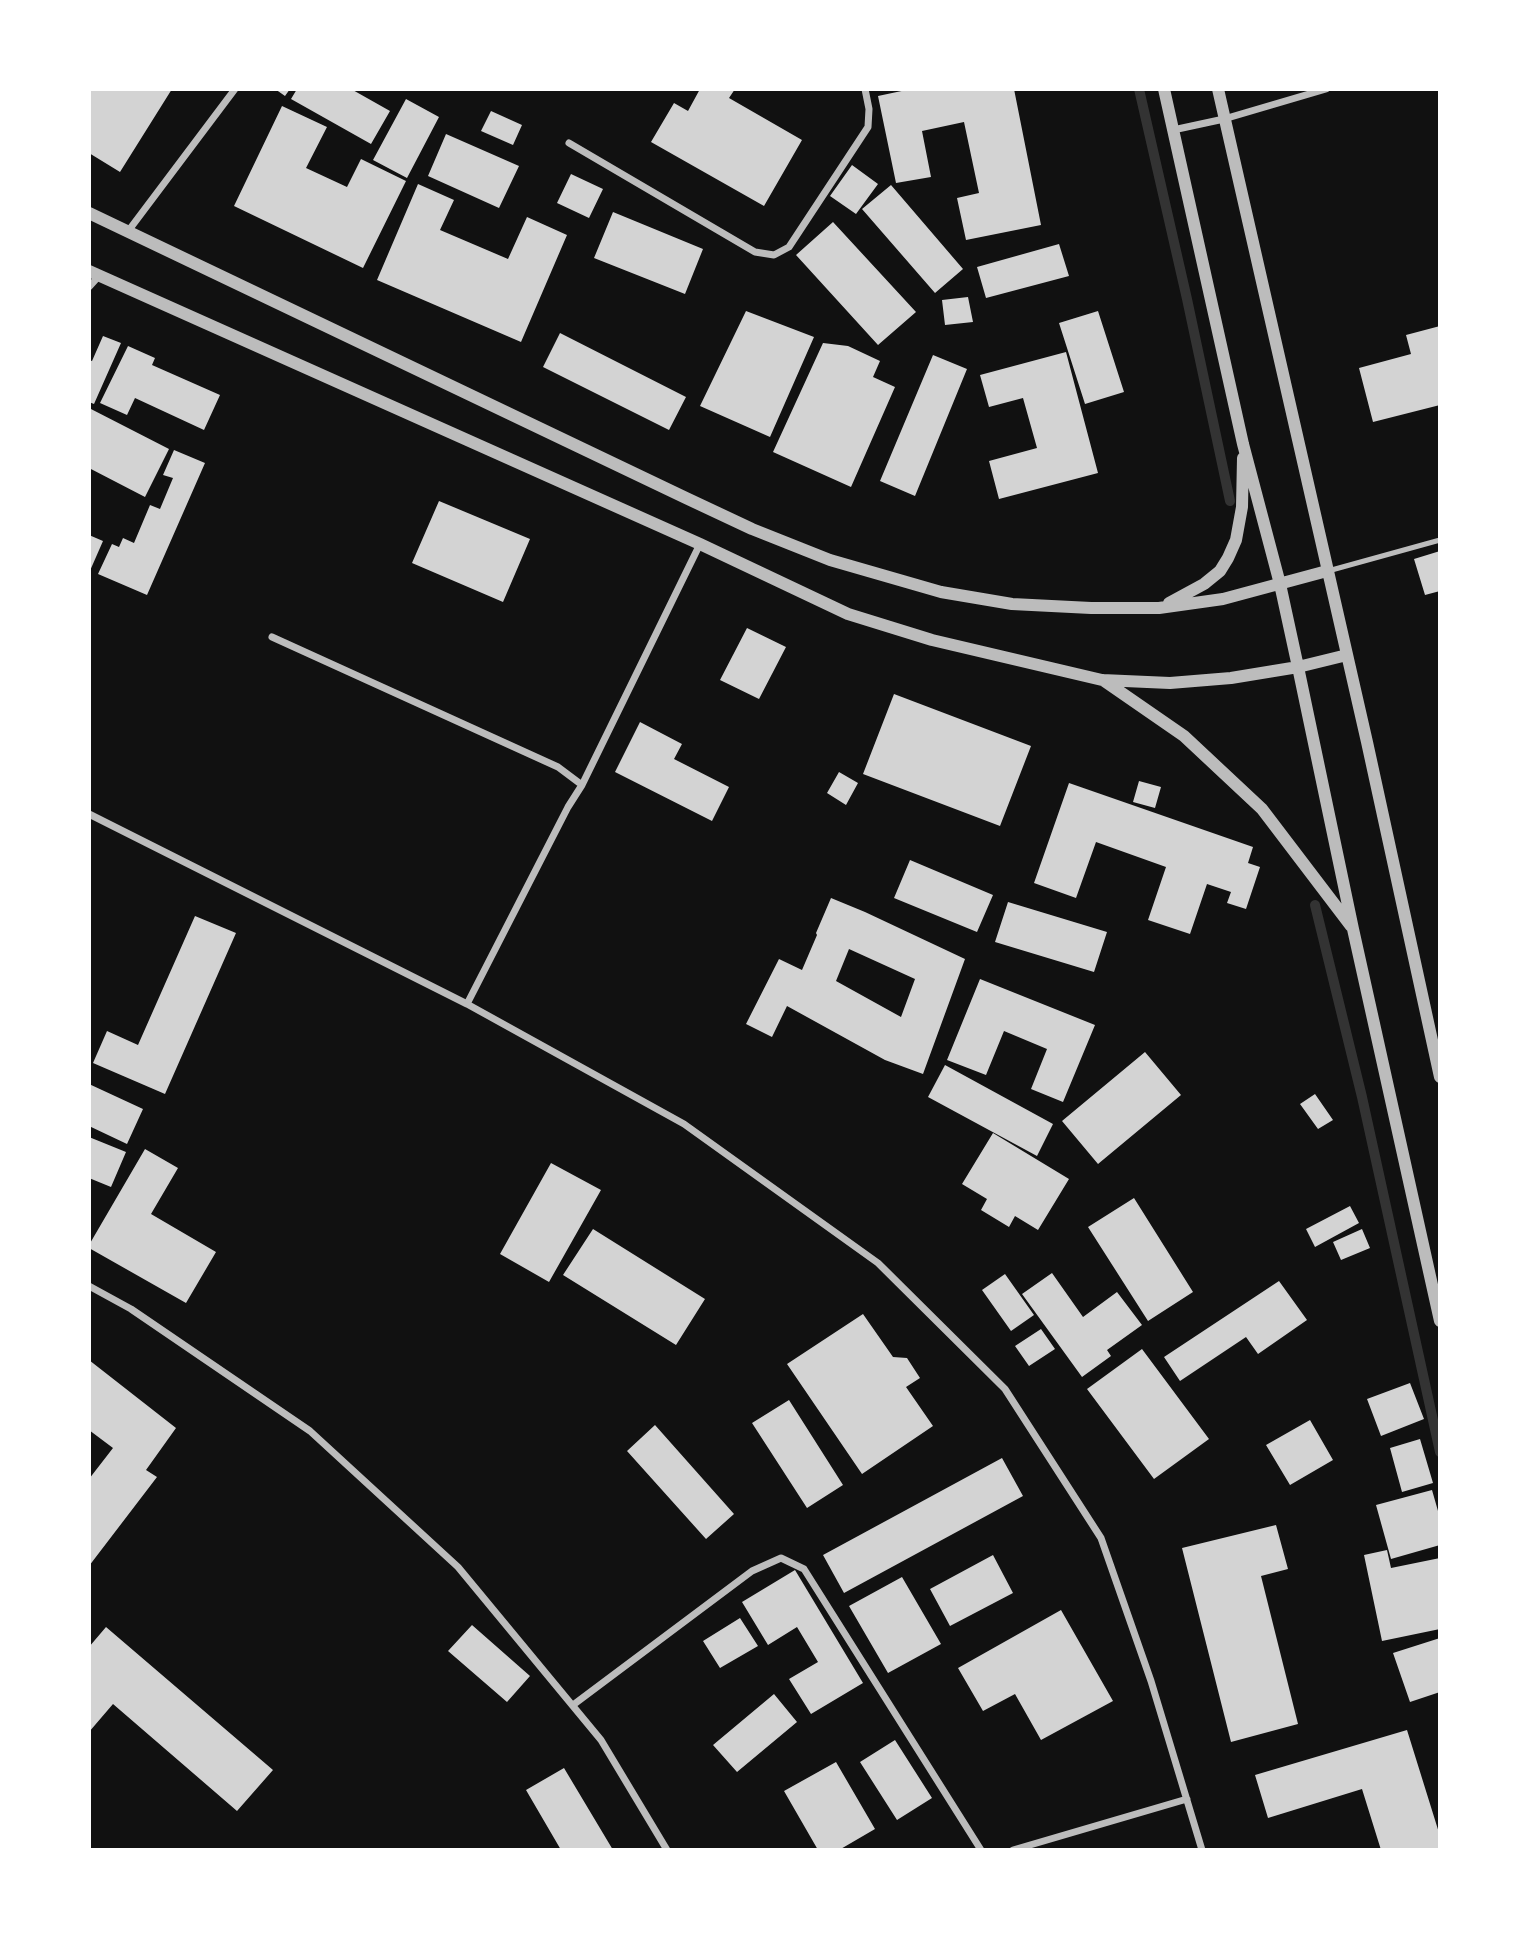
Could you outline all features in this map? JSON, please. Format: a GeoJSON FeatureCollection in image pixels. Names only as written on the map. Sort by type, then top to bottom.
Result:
{"type":"FeatureCollection","features":[{"type":"Feature","properties":{"kind":"street"},"geometry":{"type":"LineString","coordinates":[[129,230],[235,89]]}},
{"type":"Feature","properties":{"kind":"street"},"geometry":{"type":"LineString","coordinates":[[569,143],[755,252],[774,255],[789,247],[867,127],[869,110],[865,89]]}},
{"type":"Feature","properties":{"kind":"street"},"geometry":{"type":"LineString","coordinates":[[1164,89],[1243,444],[1280,584],[1440,1321]]}},
{"type":"Feature","properties":{"kind":"street"},"geometry":{"type":"LineString","coordinates":[[1217,89],[1347,655],[1440,1077]]}},
{"type":"Feature","properties":{"kind":"street"},"geometry":{"type":"LineString","coordinates":[[1173,130],[1224,119],[1326,89]]}},
{"type":"Feature","properties":{"kind":"street"},"geometry":{"type":"LineString","coordinates":[[89,213],[752,529],[830,560],[941,593],[1012,604],[1159,608],[1223,598],[1327,571]]}},
{"type":"Feature","properties":{"kind":"street"},"geometry":{"type":"LineString","coordinates":[[89,287],[94,274],[700,544],[848,614],[932,640],[1102,680],[1170,682],[1231,678],[1298,667],[1347,655]]}},
{"type":"Feature","properties":{"kind":"street"},"geometry":{"type":"LineString","coordinates":[[1159,608],[1204,584],[1220,571],[1228,558],[1236,540],[1242,507],[1243,444]]}},
{"type":"Feature","properties":{"kind":"street"},"geometry":{"type":"LineString","coordinates":[[467,1003],[568,807],[582,785],[700,544]]}},
{"type":"Feature","properties":{"kind":"street"},"geometry":{"type":"LineString","coordinates":[[272,637],[558,767],[582,785]]}},
{"type":"Feature","properties":{"kind":"street"},"geometry":{"type":"LineString","coordinates":[[1102,680],[1184,736],[1262,810],[1353,929]]}},
{"type":"Feature","properties":{"kind":"street"},"geometry":{"type":"LineString","coordinates":[[89,814],[467,1003],[684,1124],[878,1263],[1004,1389],[1101,1538],[1151,1681],[1202,1850]]}},
{"type":"Feature","properties":{"kind":"street"},"geometry":{"type":"LineString","coordinates":[[89,1286],[131,1309],[310,1431],[458,1567],[601,1740],[667,1850]]}},
{"type":"Feature","properties":{"kind":"street"},"geometry":{"type":"LineString","coordinates":[[573,1705],[752,1571],[781,1558],[804,1569],[981,1850]]}},
{"type":"Feature","properties":{"kind":"street"},"geometry":{"type":"LineString","coordinates":[[1013,1850],[1187,1799]]}},
{"type":"Feature","properties":{"kind":"lane"},"geometry":{"type":"LineString","coordinates":[[1327,571],[1440,540]]}},
{"type":"Feature","properties":{"kind":"building"},"geometry":{"type":"Polygon","coordinates":[[[91,89],[172,89],[120,172],[89,153],[91,89]]]}},
{"type":"Feature","properties":{"kind":"building"},"geometry":{"type":"Polygon","coordinates":[[[275,89],[290,89],[285,96],[275,89]]]}},
{"type":"Feature","properties":{"kind":"building"},"geometry":{"type":"Polygon","coordinates":[[[297,89],[351,89],[390,111],[371,144],[291,99],[297,89]]]}},
{"type":"Feature","properties":{"kind":"building"},"geometry":{"type":"Polygon","coordinates":[[[700,89],[735,89],[729,98],[802,140],[764,206],[651,142],[674,103],[688,111],[700,89]]]}},
{"type":"Feature","properties":{"kind":"building"},"geometry":{"type":"Polygon","coordinates":[[[911,89],[1014,89],[1041,225],[966,240],[957,198],[979,193],[964,122],[922,131],[931,177],[896,183],[878,96],[911,89]]]}},
{"type":"Feature","properties":{"kind":"building"},"geometry":{"type":"Polygon","coordinates":[[[406,99],[439,117],[407,178],[373,160],[406,99]]]}},
{"type":"Feature","properties":{"kind":"building"},"geometry":{"type":"Polygon","coordinates":[[[282,106],[327,127],[306,168],[347,187],[361,159],[406,181],[363,268],[234,206],[282,106]]]}},
{"type":"Feature","properties":{"kind":"building"},"geometry":{"type":"Polygon","coordinates":[[[491,111],[522,125],[513,145],[481,131],[491,111]]]}},
{"type":"Feature","properties":{"kind":"building"},"geometry":{"type":"Polygon","coordinates":[[[446,134],[519,166],[499,208],[428,176],[446,134]]]}},
{"type":"Feature","properties":{"kind":"building"},"geometry":{"type":"Polygon","coordinates":[[[852,165],[878,184],[856,214],[830,196],[852,165]]]}},
{"type":"Feature","properties":{"kind":"building"},"geometry":{"type":"Polygon","coordinates":[[[571,174],[603,189],[589,218],[557,203],[571,174]]]}},
{"type":"Feature","properties":{"kind":"building"},"geometry":{"type":"Polygon","coordinates":[[[418,184],[454,200],[440,230],[508,259],[527,217],[567,235],[521,342],[377,280],[418,184]]]}},
{"type":"Feature","properties":{"kind":"building"},"geometry":{"type":"Polygon","coordinates":[[[891,185],[963,269],[935,293],[862,209],[891,185]]]}},
{"type":"Feature","properties":{"kind":"building"},"geometry":{"type":"Polygon","coordinates":[[[613,212],[703,249],[685,294],[594,258],[613,212]]]}},
{"type":"Feature","properties":{"kind":"building"},"geometry":{"type":"Polygon","coordinates":[[[833,222],[916,312],[878,345],[796,255],[833,222]]]}},
{"type":"Feature","properties":{"kind":"building"},"geometry":{"type":"Polygon","coordinates":[[[1059,244],[1069,276],[986,298],[977,267],[1059,244]]]}},
{"type":"Feature","properties":{"kind":"building"},"geometry":{"type":"Polygon","coordinates":[[[968,297],[973,322],[945,325],[942,300],[968,297]]]}},
{"type":"Feature","properties":{"kind":"building"},"geometry":{"type":"Polygon","coordinates":[[[746,311],[814,337],[770,437],[700,406],[746,311]]]}},
{"type":"Feature","properties":{"kind":"building"},"geometry":{"type":"Polygon","coordinates":[[[1098,311],[1124,392],[1085,404],[1059,323],[1098,311]]]}},
{"type":"Feature","properties":{"kind":"building"},"geometry":{"type":"Polygon","coordinates":[[[1440,326],[1440,405],[1373,422],[1359,368],[1411,354],[1406,335],[1440,326]]]}},
{"type":"Feature","properties":{"kind":"building"},"geometry":{"type":"Polygon","coordinates":[[[560,333],[686,397],[669,430],[543,367],[560,333]]]}},
{"type":"Feature","properties":{"kind":"building"},"geometry":{"type":"Polygon","coordinates":[[[103,336],[121,343],[94,404],[89,402],[89,360],[92,361],[103,336]]]}},
{"type":"Feature","properties":{"kind":"building"},"geometry":{"type":"Polygon","coordinates":[[[823,343],[848,346],[880,361],[873,377],[895,387],[851,487],[773,452],[823,343]]]}},
{"type":"Feature","properties":{"kind":"building"},"geometry":{"type":"Polygon","coordinates":[[[128,346],[155,358],[152,365],[220,395],[204,430],[135,398],[127,415],[100,403],[128,346]]]}},
{"type":"Feature","properties":{"kind":"building"},"geometry":{"type":"Polygon","coordinates":[[[1066,352],[1098,473],[999,499],[989,461],[1037,448],[1023,398],[989,407],[980,375],[1066,352]]]}},
{"type":"Feature","properties":{"kind":"building"},"geometry":{"type":"Polygon","coordinates":[[[933,355],[967,369],[915,496],[880,481],[933,355]]]}},
{"type":"Feature","properties":{"kind":"building"},"geometry":{"type":"Polygon","coordinates":[[[89,408],[169,449],[145,497],[89,468],[89,408]]]}},
{"type":"Feature","properties":{"kind":"building"},"geometry":{"type":"Polygon","coordinates":[[[174,450],[205,463],[147,595],[98,574],[112,544],[119,547],[123,538],[134,543],[150,505],[160,509],[173,478],[163,475],[174,450]]]}},
{"type":"Feature","properties":{"kind":"building"},"geometry":{"type":"Polygon","coordinates":[[[439,501],[530,539],[503,602],[412,563],[439,501]]]}},
{"type":"Feature","properties":{"kind":"building"},"geometry":{"type":"Polygon","coordinates":[[[89,535],[103,541],[89,573],[89,535]]]}},
{"type":"Feature","properties":{"kind":"building"},"geometry":{"type":"Polygon","coordinates":[[[1440,551],[1440,591],[1425,595],[1414,559],[1440,551]]]}},
{"type":"Feature","properties":{"kind":"building"},"geometry":{"type":"Polygon","coordinates":[[[747,628],[786,647],[759,699],[720,680],[747,628]]]}},
{"type":"Feature","properties":{"kind":"building"},"geometry":{"type":"Polygon","coordinates":[[[894,694],[1031,746],[1000,826],[863,774],[894,694]]]}},
{"type":"Feature","properties":{"kind":"building"},"geometry":{"type":"Polygon","coordinates":[[[640,722],[682,744],[674,759],[729,787],[712,821],[615,772],[640,722]]]}},
{"type":"Feature","properties":{"kind":"building"},"geometry":{"type":"Polygon","coordinates":[[[839,772],[858,783],[846,805],[827,793],[839,772]]]}},
{"type":"Feature","properties":{"kind":"building"},"geometry":{"type":"Polygon","coordinates":[[[1139,781],[1161,787],[1155,808],[1133,802],[1139,781]]]}},
{"type":"Feature","properties":{"kind":"building"},"geometry":{"type":"Polygon","coordinates":[[[1069,783],[1253,847],[1248,863],[1260,867],[1246,909],[1227,903],[1231,892],[1207,884],[1190,934],[1148,920],[1166,867],[1096,842],[1076,898],[1034,883],[1069,783]]]}},
{"type":"Feature","properties":{"kind":"building"},"geometry":{"type":"Polygon","coordinates":[[[910,860],[993,895],[977,932],[894,898],[910,860]]]}},
{"type":"Feature","properties":{"kind":"building"},"geometry":{"type":"Polygon","coordinates":[[[831,898],[965,959],[923,1074],[885,1060],[787,1006],[772,1037],[746,1024],[779,959],[802,970],[831,898]],[[849,949],[836,981],[901,1017],[915,979],[849,949]]]}},
{"type":"Feature","properties":{"kind":"building"},"geometry":{"type":"Polygon","coordinates":[[[1008,902],[1107,932],[1094,972],[995,942],[1008,902]]]}},
{"type":"Feature","properties":{"kind":"building"},"geometry":{"type":"Polygon","coordinates":[[[195,916],[236,933],[165,1094],[93,1063],[107,1031],[138,1045],[195,916]]]}},
{"type":"Feature","properties":{"kind":"building"},"geometry":{"type":"Polygon","coordinates":[[[980,979],[1095,1025],[1063,1102],[1031,1089],[1047,1049],[1004,1031],[986,1075],[947,1060],[980,979]]]}},
{"type":"Feature","properties":{"kind":"building"},"geometry":{"type":"Polygon","coordinates":[[[1145,1052],[1181,1095],[1098,1164],[1062,1121],[1145,1052]]]}},
{"type":"Feature","properties":{"kind":"building"},"geometry":{"type":"Polygon","coordinates":[[[945,1065],[1053,1124],[1037,1156],[928,1097],[945,1065]]]}},
{"type":"Feature","properties":{"kind":"building"},"geometry":{"type":"Polygon","coordinates":[[[89,1084],[143,1109],[127,1144],[89,1126],[89,1084]]]}},
{"type":"Feature","properties":{"kind":"building"},"geometry":{"type":"Polygon","coordinates":[[[1315,1094],[1333,1120],[1318,1129],[1300,1104],[1315,1094]]]}},
{"type":"Feature","properties":{"kind":"building"},"geometry":{"type":"Polygon","coordinates":[[[993,1133],[1069,1179],[1038,1230],[1015,1216],[1009,1227],[981,1210],[987,1199],[962,1184],[993,1133]]]}},
{"type":"Feature","properties":{"kind":"building"},"geometry":{"type":"Polygon","coordinates":[[[89,1137],[126,1152],[111,1187],[89,1178],[89,1137]]]}},
{"type":"Feature","properties":{"kind":"building"},"geometry":{"type":"Polygon","coordinates":[[[145,1149],[178,1168],[151,1214],[216,1252],[186,1303],[89,1248],[145,1149]]]}},
{"type":"Feature","properties":{"kind":"building"},"geometry":{"type":"Polygon","coordinates":[[[551,1163],[601,1190],[549,1282],[500,1254],[551,1163]]]}},
{"type":"Feature","properties":{"kind":"building"},"geometry":{"type":"Polygon","coordinates":[[[1134,1198],[1193,1292],[1148,1321],[1088,1227],[1134,1198]]]}},
{"type":"Feature","properties":{"kind":"building"},"geometry":{"type":"Polygon","coordinates":[[[1350,1206],[1359,1223],[1315,1247],[1306,1229],[1350,1206]]]}},
{"type":"Feature","properties":{"kind":"building"},"geometry":{"type":"Polygon","coordinates":[[[593,1229],[705,1299],[676,1345],[563,1275],[593,1229]]]}},
{"type":"Feature","properties":{"kind":"building"},"geometry":{"type":"Polygon","coordinates":[[[1362,1229],[1370,1248],[1341,1260],[1333,1242],[1362,1229]]]}},
{"type":"Feature","properties":{"kind":"building"},"geometry":{"type":"Polygon","coordinates":[[[1052,1273],[1083,1317],[1117,1292],[1142,1325],[1107,1350],[1111,1356],[1082,1377],[1022,1294],[1052,1273]]]}},
{"type":"Feature","properties":{"kind":"building"},"geometry":{"type":"Polygon","coordinates":[[[1005,1274],[1034,1315],[1011,1331],[982,1290],[1005,1274]]]}},
{"type":"Feature","properties":{"kind":"building"},"geometry":{"type":"Polygon","coordinates":[[[1279,1281],[1307,1320],[1258,1354],[1246,1337],[1180,1381],[1164,1357],[1279,1281]]]}},
{"type":"Feature","properties":{"kind":"building"},"geometry":{"type":"Polygon","coordinates":[[[863,1314],[893,1357],[907,1358],[920,1378],[906,1387],[933,1426],[862,1474],[787,1364],[863,1314]]]}},
{"type":"Feature","properties":{"kind":"building"},"geometry":{"type":"Polygon","coordinates":[[[1041,1329],[1055,1349],[1029,1366],[1015,1346],[1041,1329]]]}},
{"type":"Feature","properties":{"kind":"building"},"geometry":{"type":"Polygon","coordinates":[[[1142,1349],[1209,1439],[1154,1479],[1087,1389],[1142,1349]]]}},
{"type":"Feature","properties":{"kind":"building"},"geometry":{"type":"Polygon","coordinates":[[[89,1360],[176,1428],[146,1470],[157,1477],[89,1566],[89,1479],[113,1448],[89,1430],[89,1360]]]}},
{"type":"Feature","properties":{"kind":"building"},"geometry":{"type":"Polygon","coordinates":[[[1410,1383],[1424,1419],[1381,1436],[1367,1399],[1410,1383]]]}},
{"type":"Feature","properties":{"kind":"building"},"geometry":{"type":"Polygon","coordinates":[[[789,1400],[843,1485],[807,1508],[752,1423],[789,1400]]]}},
{"type":"Feature","properties":{"kind":"building"},"geometry":{"type":"Polygon","coordinates":[[[1310,1420],[1333,1460],[1290,1485],[1266,1445],[1310,1420]]]}},
{"type":"Feature","properties":{"kind":"building"},"geometry":{"type":"Polygon","coordinates":[[[655,1425],[734,1514],[706,1539],[627,1451],[655,1425]]]}},
{"type":"Feature","properties":{"kind":"building"},"geometry":{"type":"Polygon","coordinates":[[[1420,1439],[1433,1483],[1402,1492],[1390,1448],[1420,1439]]]}},
{"type":"Feature","properties":{"kind":"building"},"geometry":{"type":"Polygon","coordinates":[[[1002,1458],[1023,1496],[844,1593],[823,1555],[1002,1458]]]}},
{"type":"Feature","properties":{"kind":"building"},"geometry":{"type":"Polygon","coordinates":[[[1432,1490],[1440,1518],[1440,1545],[1391,1559],[1376,1505],[1432,1490]]]}},
{"type":"Feature","properties":{"kind":"building"},"geometry":{"type":"Polygon","coordinates":[[[1276,1525],[1288,1569],[1261,1576],[1298,1724],[1231,1742],[1182,1548],[1276,1525]]]}},
{"type":"Feature","properties":{"kind":"building"},"geometry":{"type":"Polygon","coordinates":[[[1387,1550],[1391,1568],[1440,1558],[1440,1629],[1382,1641],[1364,1555],[1387,1550]]]}},
{"type":"Feature","properties":{"kind":"building"},"geometry":{"type":"Polygon","coordinates":[[[993,1555],[1013,1593],[950,1626],[930,1589],[993,1555]]]}},
{"type":"Feature","properties":{"kind":"building"},"geometry":{"type":"Polygon","coordinates":[[[795,1570],[863,1683],[811,1714],[789,1679],[818,1662],[797,1627],[768,1645],[742,1602],[795,1570]]]}},
{"type":"Feature","properties":{"kind":"building"},"geometry":{"type":"Polygon","coordinates":[[[902,1577],[941,1644],[888,1673],[849,1606],[902,1577]]]}},
{"type":"Feature","properties":{"kind":"building"},"geometry":{"type":"Polygon","coordinates":[[[1061,1610],[1113,1701],[1041,1740],[1015,1694],[983,1711],[958,1668],[1061,1610]]]}},
{"type":"Feature","properties":{"kind":"building"},"geometry":{"type":"Polygon","coordinates":[[[740,1618],[758,1646],[720,1668],[703,1641],[740,1618]]]}},
{"type":"Feature","properties":{"kind":"building"},"geometry":{"type":"Polygon","coordinates":[[[472,1625],[530,1676],[507,1702],[448,1651],[472,1625]]]}},
{"type":"Feature","properties":{"kind":"building"},"geometry":{"type":"Polygon","coordinates":[[[106,1627],[273,1770],[237,1811],[113,1704],[89,1732],[89,1647],[106,1627]]]}},
{"type":"Feature","properties":{"kind":"building"},"geometry":{"type":"Polygon","coordinates":[[[1440,1638],[1440,1692],[1410,1702],[1393,1653],[1440,1638]]]}},
{"type":"Feature","properties":{"kind":"building"},"geometry":{"type":"Polygon","coordinates":[[[774,1694],[797,1722],[737,1772],[713,1745],[774,1694]]]}},
{"type":"Feature","properties":{"kind":"building"},"geometry":{"type":"Polygon","coordinates":[[[1407,1730],[1440,1836],[1440,1850],[1381,1850],[1362,1789],[1268,1818],[1255,1775],[1407,1730]]]}},
{"type":"Feature","properties":{"kind":"building"},"geometry":{"type":"Polygon","coordinates":[[[895,1740],[932,1798],[897,1820],[860,1762],[895,1740]]]}},
{"type":"Feature","properties":{"kind":"building"},"geometry":{"type":"Polygon","coordinates":[[[836,1762],[875,1829],[839,1850],[818,1850],[784,1791],[836,1762]]]}},
{"type":"Feature","properties":{"kind":"building"},"geometry":{"type":"Polygon","coordinates":[[[564,1768],[613,1850],[561,1850],[526,1790],[564,1768]]]}},
{"type":"Feature","properties":{"kind":"waterway"},"geometry":{"type":"LineString","coordinates":[[1139,89],[1230,501]]}},
{"type":"Feature","properties":{"kind":"waterway"},"geometry":{"type":"LineString","coordinates":[[1315,905],[1362,1097],[1440,1452]]}}]}
